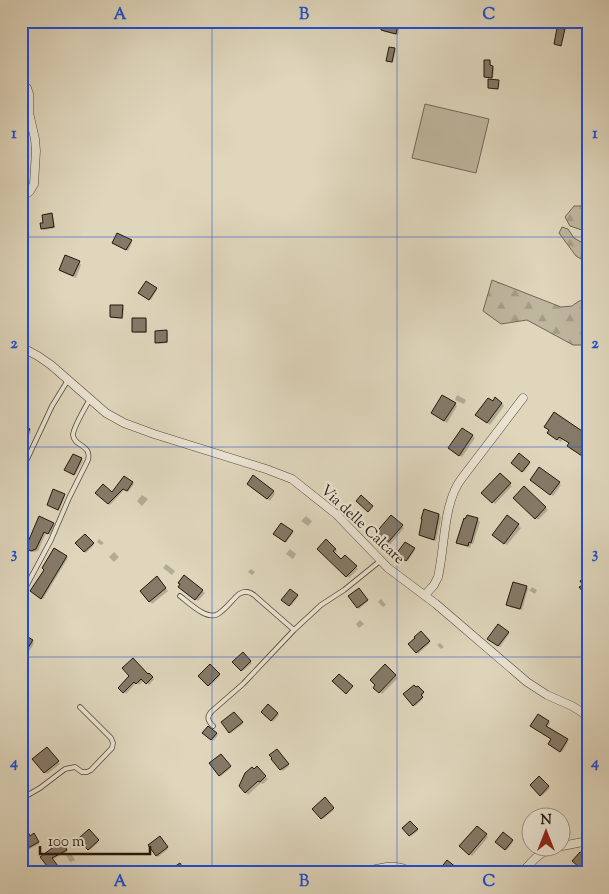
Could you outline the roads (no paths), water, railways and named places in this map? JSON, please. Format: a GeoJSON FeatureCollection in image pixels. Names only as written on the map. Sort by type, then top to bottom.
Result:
{"type":"FeatureCollection","features":[{"type":"Feature","properties":{"kind":"street"},"geometry":{"type":"LineString","coordinates":[[21,84],[27,88],[29,94],[29,113],[36,151],[34,184],[30,191],[21,198]]}},
{"type":"Feature","properties":{"kind":"street","name":"Via delle Calcare"},"geometry":{"type":"LineString","coordinates":[[21,347],[47,362],[90,399],[127,425],[289,478],[340,517],[380,561],[396,575],[425,595],[531,685],[588,716]]}},
{"type":"Feature","properties":{"kind":"street"},"geometry":{"type":"LineString","coordinates":[[425,595],[438,577],[450,504],[455,489],[523,398]]}},
{"type":"Feature","properties":{"kind":"street"},"geometry":{"type":"LineString","coordinates":[[572,844],[588,841]]}},
{"type":"Feature","properties":{"kind":"street"},"geometry":{"type":"LineString","coordinates":[[522,873],[538,856]]}},
{"type":"Feature","properties":{"kind":"street"},"geometry":{"type":"LineString","coordinates":[[359,873],[394,866],[402,867],[412,873]]}},
{"type":"Feature","properties":{"kind":"street"},"geometry":{"type":"LineString","coordinates":[[307,873],[316,871],[324,873]]}},
{"type":"Feature","properties":{"kind":"lane"},"geometry":{"type":"LineString","coordinates":[[21,472],[52,406],[68,380]]}},
{"type":"Feature","properties":{"kind":"lane"},"geometry":{"type":"LineString","coordinates":[[21,596],[51,540],[88,460],[88,451],[73,436],[74,430],[90,399]]}},
{"type":"Feature","properties":{"kind":"lane"},"geometry":{"type":"LineString","coordinates":[[213,726],[208,720],[210,712],[248,679],[294,630],[321,605],[344,590],[380,561]]}},
{"type":"Feature","properties":{"kind":"lane"},"geometry":{"type":"LineString","coordinates":[[180,596],[205,614],[212,616],[218,614],[239,594],[247,592],[254,595],[294,630]]}},
{"type":"Feature","properties":{"kind":"lane"},"geometry":{"type":"LineString","coordinates":[[21,799],[67,768],[75,767],[82,772],[89,771],[112,748],[111,738],[80,707]]}}]}
